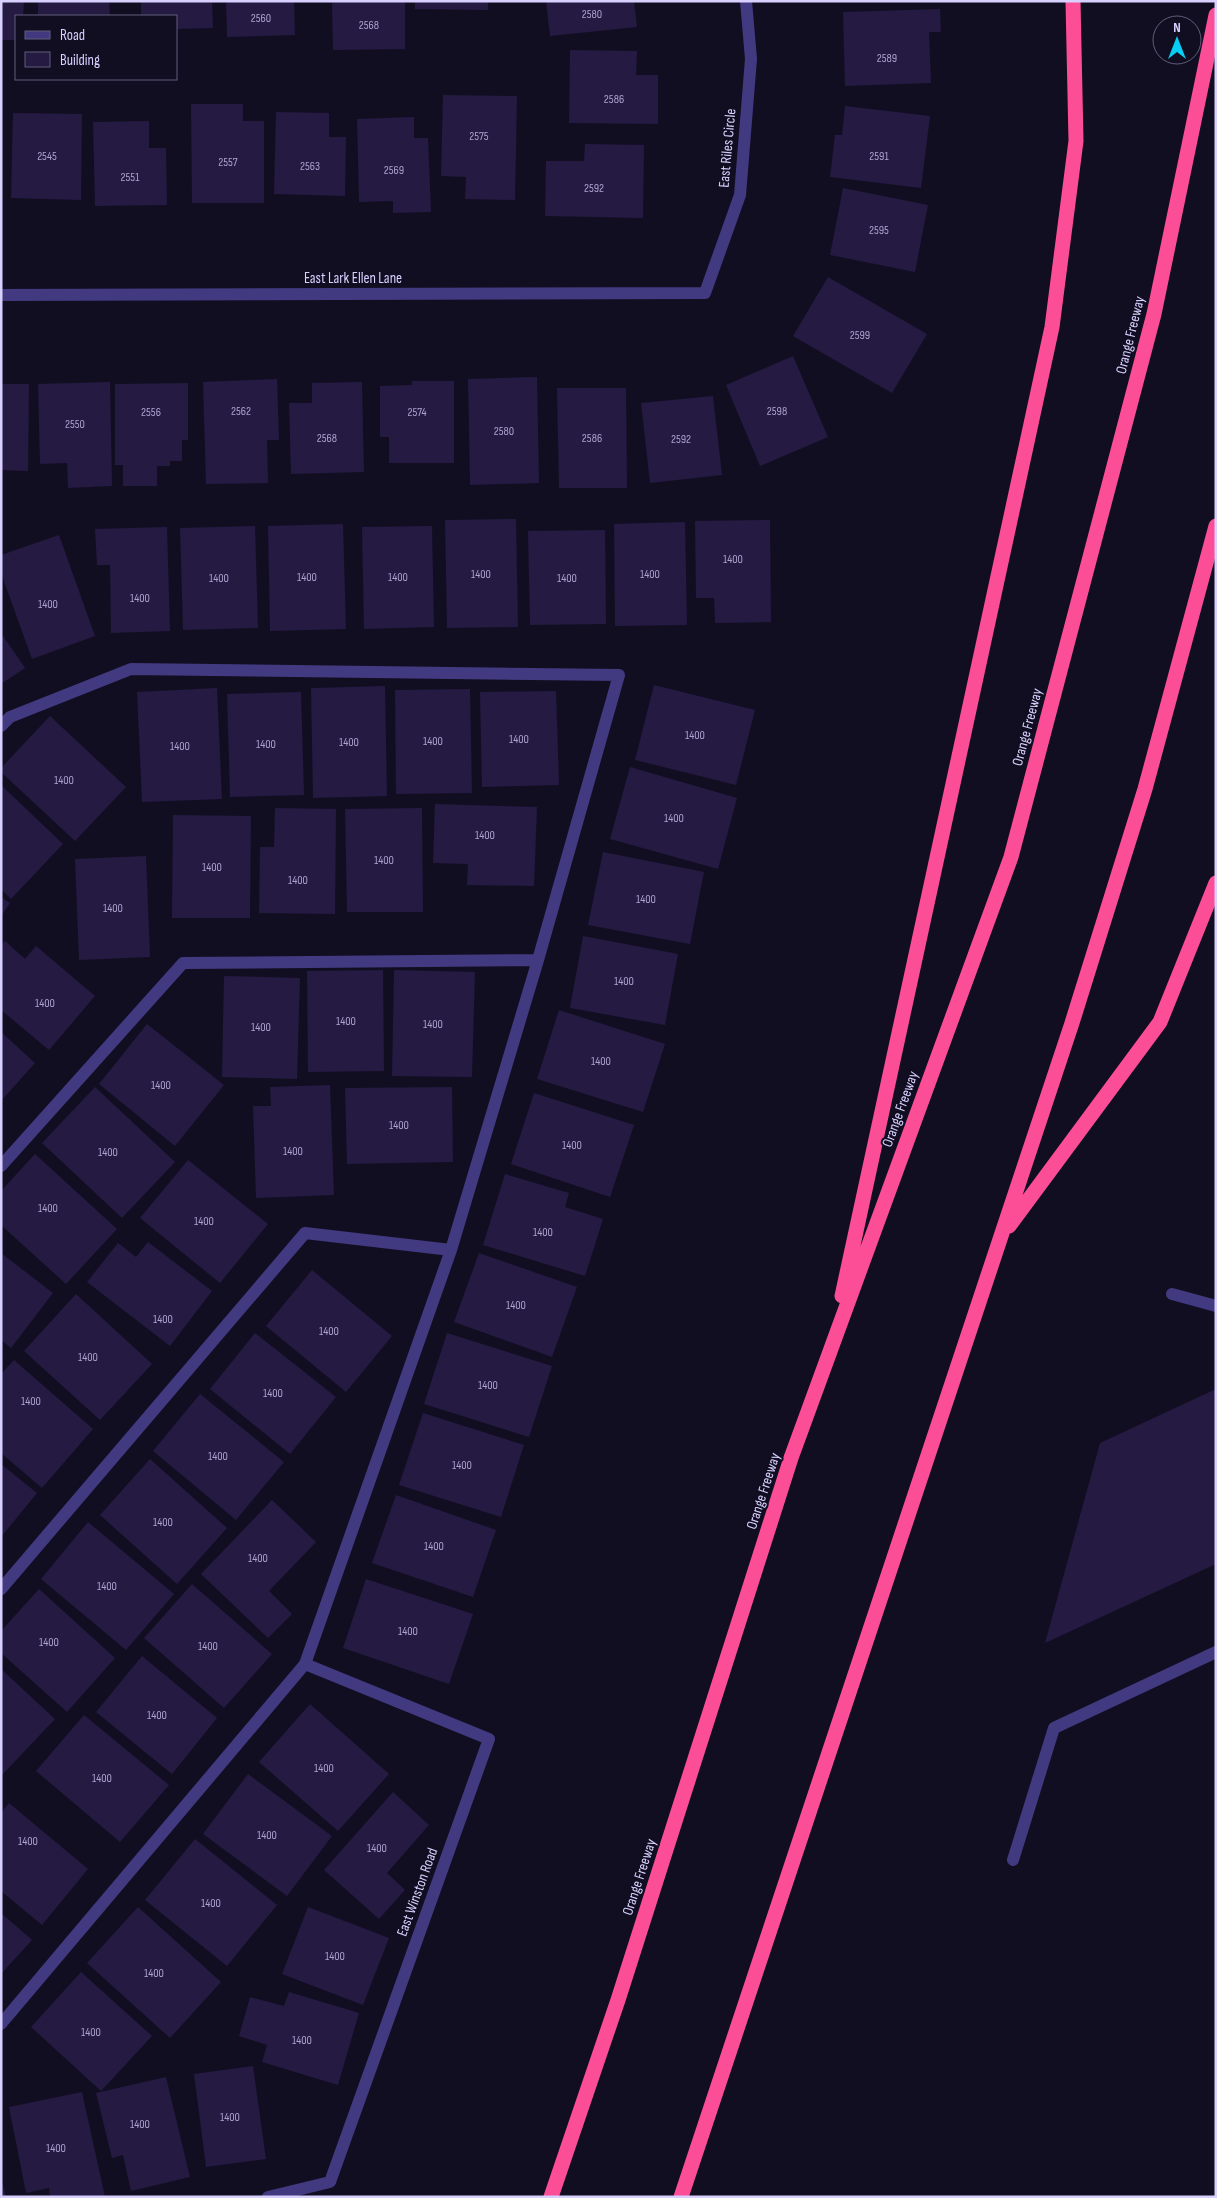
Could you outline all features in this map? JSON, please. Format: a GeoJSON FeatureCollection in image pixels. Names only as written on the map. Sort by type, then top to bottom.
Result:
{"type":"FeatureCollection","features":[{"type":"Feature","properties":{"kind":"highway"},"geometry":{"type":"LineString","coordinates":[[831,1350],[1052,327],[1076,141],[1073,1]]}},
{"type":"Feature","properties":{"kind":"highway","name":"Orange Freeway"},"geometry":{"type":"LineString","coordinates":[[551,2197],[618,2000],[791,1458],[1011,857],[1154,314],[1216,15]]}},
{"type":"Feature","properties":{"kind":"highway"},"geometry":{"type":"LineString","coordinates":[[681,2197],[1072,1023],[1145,788],[1216,526]]}},
{"type":"Feature","properties":{"kind":"highway"},"geometry":{"type":"LineString","coordinates":[[1001,1238],[1160,1022],[1216,883]]}},
{"type":"Feature","properties":{"kind":"street","name":"East Riles Circle"},"geometry":{"type":"LineString","coordinates":[[706,293],[740,195],[751,59],[746,1]]}},
{"type":"Feature","properties":{"kind":"street","name":"East Lark Ellen Lane"},"geometry":{"type":"LineString","coordinates":[[1,296],[706,293]]}},
{"type":"Feature","properties":{"kind":"street"},"geometry":{"type":"LineString","coordinates":[[1,726],[10,717],[131,669],[619,675],[538,960],[451,1250],[305,1664],[1,2024]]}},
{"type":"Feature","properties":{"kind":"street"},"geometry":{"type":"LineString","coordinates":[[1,1166],[183,963],[538,960]]}},
{"type":"Feature","properties":{"kind":"street"},"geometry":{"type":"LineString","coordinates":[[1,1588],[305,1233],[451,1250]]}},
{"type":"Feature","properties":{"kind":"street"},"geometry":{"type":"LineString","coordinates":[[1172,1294],[1216,1306]]}},
{"type":"Feature","properties":{"kind":"street"},"geometry":{"type":"LineString","coordinates":[[1013,1860],[1054,1728],[1216,1652]]}},
{"type":"Feature","properties":{"kind":"street","name":"East Winston Road"},"geometry":{"type":"LineString","coordinates":[[268,2197],[330,2182],[488,1739],[305,1664]]}},
{"type":"Feature","properties":{"kind":"building"},"geometry":{"type":"Polygon","coordinates":[[[1,1],[24,1],[23,15],[15,15],[15,40],[1,40],[1,1]]]}},
{"type":"Feature","properties":{"kind":"building"},"geometry":{"type":"Polygon","coordinates":[[[38,1],[109,1],[110,15],[38,15],[38,1]]]}},
{"type":"Feature","properties":{"kind":"building"},"geometry":{"type":"Polygon","coordinates":[[[141,1],[212,1],[213,28],[178,29],[178,15],[141,15],[141,1]]]}},
{"type":"Feature","properties":{"kind":"building"},"geometry":{"type":"Polygon","coordinates":[[[226,1],[294,1],[295,35],[227,37],[226,1]]]}},
{"type":"Feature","properties":{"kind":"building"},"geometry":{"type":"Polygon","coordinates":[[[332,1],[405,1],[405,49],[333,50],[332,1]]]}},
{"type":"Feature","properties":{"kind":"building"},"geometry":{"type":"Polygon","coordinates":[[[415,1],[488,1],[488,10],[415,9],[415,1]]]}},
{"type":"Feature","properties":{"kind":"building"},"geometry":{"type":"Polygon","coordinates":[[[546,1],[634,1],[637,27],[550,36],[546,1]]]}},
{"type":"Feature","properties":{"kind":"building"},"geometry":{"type":"Polygon","coordinates":[[[940,9],[941,32],[929,32],[931,83],[845,86],[843,12],[940,9]]]}},
{"type":"Feature","properties":{"kind":"building"},"geometry":{"type":"Polygon","coordinates":[[[570,50],[637,51],[636,75],[658,75],[658,124],[569,123],[570,50]]]}},
{"type":"Feature","properties":{"kind":"building"},"geometry":{"type":"Polygon","coordinates":[[[443,95],[517,96],[515,200],[465,199],[466,177],[441,176],[443,95]]]}},
{"type":"Feature","properties":{"kind":"building"},"geometry":{"type":"Polygon","coordinates":[[[191,104],[243,104],[243,121],[264,121],[264,203],[192,203],[191,104]]]}},
{"type":"Feature","properties":{"kind":"building"},"geometry":{"type":"Polygon","coordinates":[[[845,106],[930,116],[921,188],[830,177],[835,135],[842,135],[845,106]]]}},
{"type":"Feature","properties":{"kind":"building"},"geometry":{"type":"Polygon","coordinates":[[[276,112],[329,113],[329,137],[346,137],[345,196],[274,194],[276,112]]]}},
{"type":"Feature","properties":{"kind":"building"},"geometry":{"type":"Polygon","coordinates":[[[13,113],[82,114],[81,200],[11,198],[13,113]]]}},
{"type":"Feature","properties":{"kind":"building"},"geometry":{"type":"Polygon","coordinates":[[[414,117],[414,138],[428,138],[431,212],[393,213],[393,201],[359,202],[357,119],[414,117]]]}},
{"type":"Feature","properties":{"kind":"building"},"geometry":{"type":"Polygon","coordinates":[[[149,121],[149,148],[166,148],[167,205],[95,206],[93,122],[149,121]]]}},
{"type":"Feature","properties":{"kind":"building"},"geometry":{"type":"Polygon","coordinates":[[[585,144],[644,145],[643,218],[545,216],[546,161],[584,161],[585,144]]]}},
{"type":"Feature","properties":{"kind":"building"},"geometry":{"type":"Polygon","coordinates":[[[843,188],[928,205],[915,272],[830,255],[843,188]]]}},
{"type":"Feature","properties":{"kind":"building"},"geometry":{"type":"Polygon","coordinates":[[[828,277],[927,334],[892,393],[793,336],[828,277]]]}},
{"type":"Feature","properties":{"kind":"building"},"geometry":{"type":"Polygon","coordinates":[[[793,356],[828,437],[760,466],[726,385],[793,356]]]}},
{"type":"Feature","properties":{"kind":"building"},"geometry":{"type":"Polygon","coordinates":[[[537,377],[539,483],[470,485],[468,379],[537,377]]]}},
{"type":"Feature","properties":{"kind":"building"},"geometry":{"type":"Polygon","coordinates":[[[277,379],[279,440],[267,440],[268,483],[206,484],[203,382],[277,379]]]}},
{"type":"Feature","properties":{"kind":"building"},"geometry":{"type":"Polygon","coordinates":[[[412,381],[454,381],[454,463],[389,463],[389,437],[380,437],[380,386],[412,385],[412,381]]]}},
{"type":"Feature","properties":{"kind":"building"},"geometry":{"type":"Polygon","coordinates":[[[110,382],[112,486],[68,488],[67,463],[40,464],[38,384],[110,382]]]}},
{"type":"Feature","properties":{"kind":"building"},"geometry":{"type":"Polygon","coordinates":[[[362,382],[364,472],[291,474],[289,403],[312,403],[312,383],[362,382]]]}},
{"type":"Feature","properties":{"kind":"building"},"geometry":{"type":"Polygon","coordinates":[[[188,383],[188,440],[182,440],[182,461],[170,461],[170,466],[157,466],[157,486],[123,486],[123,465],[115,465],[115,384],[188,383]]]}},
{"type":"Feature","properties":{"kind":"building"},"geometry":{"type":"Polygon","coordinates":[[[1,384],[29,384],[28,471],[1,470],[1,384]]]}},
{"type":"Feature","properties":{"kind":"building"},"geometry":{"type":"Polygon","coordinates":[[[557,388],[626,388],[627,488],[559,488],[557,388]]]}},
{"type":"Feature","properties":{"kind":"building"},"geometry":{"type":"Polygon","coordinates":[[[713,396],[722,475],[650,483],[641,403],[713,396]]]}},
{"type":"Feature","properties":{"kind":"building"},"geometry":{"type":"Polygon","coordinates":[[[516,519],[518,627],[447,628],[445,520],[516,519]]]}},
{"type":"Feature","properties":{"kind":"building"},"geometry":{"type":"Polygon","coordinates":[[[770,520],[771,622],[715,623],[714,598],[696,598],[695,521],[770,520]]]}},
{"type":"Feature","properties":{"kind":"building"},"geometry":{"type":"Polygon","coordinates":[[[685,522],[687,625],[615,626],[614,524],[685,522]]]}},
{"type":"Feature","properties":{"kind":"building"},"geometry":{"type":"Polygon","coordinates":[[[343,524],[346,629],[270,631],[268,526],[343,524]]]}},
{"type":"Feature","properties":{"kind":"building"},"geometry":{"type":"Polygon","coordinates":[[[255,526],[258,628],[183,630],[180,528],[255,526]]]}},
{"type":"Feature","properties":{"kind":"building"},"geometry":{"type":"Polygon","coordinates":[[[432,526],[434,627],[364,629],[362,527],[432,526]]]}},
{"type":"Feature","properties":{"kind":"building"},"geometry":{"type":"Polygon","coordinates":[[[167,527],[170,631],[111,633],[110,565],[97,565],[95,529],[167,527]]]}},
{"type":"Feature","properties":{"kind":"building"},"geometry":{"type":"Polygon","coordinates":[[[605,530],[606,624],[530,625],[528,531],[605,530]]]}},
{"type":"Feature","properties":{"kind":"building"},"geometry":{"type":"Polygon","coordinates":[[[59,535],[95,636],[32,659],[1,573],[1,555],[59,535]]]}},
{"type":"Feature","properties":{"kind":"building"},"geometry":{"type":"Polygon","coordinates":[[[1,633],[25,668],[1,684],[1,633]]]}},
{"type":"Feature","properties":{"kind":"building"},"geometry":{"type":"Polygon","coordinates":[[[654,685],[755,710],[736,785],[635,760],[654,685]]]}},
{"type":"Feature","properties":{"kind":"building"},"geometry":{"type":"Polygon","coordinates":[[[385,686],[387,796],[313,798],[311,688],[385,686]]]}},
{"type":"Feature","properties":{"kind":"building"},"geometry":{"type":"Polygon","coordinates":[[[217,688],[222,799],[142,802],[137,692],[217,688]]]}},
{"type":"Feature","properties":{"kind":"building"},"geometry":{"type":"Polygon","coordinates":[[[470,689],[472,793],[396,794],[395,690],[470,689]]]}},
{"type":"Feature","properties":{"kind":"building"},"geometry":{"type":"Polygon","coordinates":[[[556,691],[559,785],[482,787],[480,692],[556,691]]]}},
{"type":"Feature","properties":{"kind":"building"},"geometry":{"type":"Polygon","coordinates":[[[301,692],[304,795],[230,797],[227,694],[301,692]]]}},
{"type":"Feature","properties":{"kind":"building"},"geometry":{"type":"Polygon","coordinates":[[[50,716],[126,787],[75,841],[1,772],[1,768],[50,716]]]}},
{"type":"Feature","properties":{"kind":"building"},"geometry":{"type":"Polygon","coordinates":[[[630,767],[737,798],[718,869],[610,839],[630,767]]]}},
{"type":"Feature","properties":{"kind":"building"},"geometry":{"type":"Polygon","coordinates":[[[1,785],[63,844],[11,899],[1,889],[1,785]]]}},
{"type":"Feature","properties":{"kind":"building"},"geometry":{"type":"Polygon","coordinates":[[[435,804],[537,807],[534,886],[467,885],[468,864],[433,863],[435,804]]]}},
{"type":"Feature","properties":{"kind":"building"},"geometry":{"type":"Polygon","coordinates":[[[275,808],[336,809],[335,914],[259,913],[260,847],[274,847],[275,808]]]}},
{"type":"Feature","properties":{"kind":"building"},"geometry":{"type":"Polygon","coordinates":[[[422,808],[423,912],[347,912],[345,809],[422,808]]]}},
{"type":"Feature","properties":{"kind":"building"},"geometry":{"type":"Polygon","coordinates":[[[173,815],[251,816],[250,918],[172,918],[173,815]]]}},
{"type":"Feature","properties":{"kind":"building"},"geometry":{"type":"Polygon","coordinates":[[[603,852],[704,872],[690,944],[588,925],[603,852]]]}},
{"type":"Feature","properties":{"kind":"building"},"geometry":{"type":"Polygon","coordinates":[[[146,856],[150,957],[79,960],[75,859],[146,856]]]}},
{"type":"Feature","properties":{"kind":"building"},"geometry":{"type":"Polygon","coordinates":[[[1,897],[10,903],[1,916],[1,897]]]}},
{"type":"Feature","properties":{"kind":"building"},"geometry":{"type":"Polygon","coordinates":[[[583,936],[678,954],[665,1025],[570,1008],[583,936]]]}},
{"type":"Feature","properties":{"kind":"building"},"geometry":{"type":"Polygon","coordinates":[[[5,941],[25,959],[36,946],[95,996],[49,1050],[1,1010],[1,945],[5,941]]]}},
{"type":"Feature","properties":{"kind":"building"},"geometry":{"type":"Polygon","coordinates":[[[383,970],[384,1071],[308,1072],[307,971],[383,970]]]}},
{"type":"Feature","properties":{"kind":"building"},"geometry":{"type":"Polygon","coordinates":[[[394,970],[475,972],[472,1077],[392,1076],[394,970]]]}},
{"type":"Feature","properties":{"kind":"building"},"geometry":{"type":"Polygon","coordinates":[[[224,976],[300,978],[297,1079],[222,1077],[224,976]]]}},
{"type":"Feature","properties":{"kind":"building"},"geometry":{"type":"Polygon","coordinates":[[[559,1010],[665,1044],[643,1112],[537,1079],[559,1010]]]}},
{"type":"Feature","properties":{"kind":"building"},"geometry":{"type":"Polygon","coordinates":[[[147,1024],[224,1085],[175,1146],[99,1084],[147,1024]]]}},
{"type":"Feature","properties":{"kind":"building"},"geometry":{"type":"Polygon","coordinates":[[[1,1032],[35,1063],[1,1101],[1,1032]]]}},
{"type":"Feature","properties":{"kind":"building"},"geometry":{"type":"Polygon","coordinates":[[[330,1085],[334,1195],[256,1198],[253,1106],[271,1106],[270,1087],[330,1085]]]}},
{"type":"Feature","properties":{"kind":"building"},"geometry":{"type":"Polygon","coordinates":[[[95,1087],[175,1162],[122,1218],[42,1143],[95,1087]]]}},
{"type":"Feature","properties":{"kind":"building"},"geometry":{"type":"Polygon","coordinates":[[[452,1087],[453,1162],[347,1164],[345,1088],[452,1087]]]}},
{"type":"Feature","properties":{"kind":"building"},"geometry":{"type":"Polygon","coordinates":[[[534,1093],[634,1125],[610,1197],[511,1164],[534,1093]]]}},
{"type":"Feature","properties":{"kind":"building"},"geometry":{"type":"Polygon","coordinates":[[[35,1154],[117,1229],[66,1284],[1,1225],[1,1191],[35,1154]]]}},
{"type":"Feature","properties":{"kind":"building"},"geometry":{"type":"Polygon","coordinates":[[[188,1160],[268,1224],[220,1283],[140,1218],[188,1160]]]}},
{"type":"Feature","properties":{"kind":"building"},"geometry":{"type":"Polygon","coordinates":[[[505,1174],[569,1193],[565,1207],[603,1219],[585,1276],[483,1245],[505,1174]]]}},
{"type":"Feature","properties":{"kind":"building"},"geometry":{"type":"Polygon","coordinates":[[[148,1242],[212,1291],[170,1346],[87,1282],[118,1243],[136,1257],[148,1242]]]}},
{"type":"Feature","properties":{"kind":"building"},"geometry":{"type":"Polygon","coordinates":[[[1,1253],[53,1293],[11,1348],[1,1340],[1,1253]]]}},
{"type":"Feature","properties":{"kind":"building"},"geometry":{"type":"Polygon","coordinates":[[[479,1253],[577,1287],[552,1357],[454,1322],[479,1253]]]}},
{"type":"Feature","properties":{"kind":"building"},"geometry":{"type":"Polygon","coordinates":[[[312,1270],[392,1336],[346,1392],[266,1326],[312,1270]]]}},
{"type":"Feature","properties":{"kind":"building"},"geometry":{"type":"Polygon","coordinates":[[[76,1294],[152,1364],[100,1420],[24,1351],[76,1294]]]}},
{"type":"Feature","properties":{"kind":"building"},"geometry":{"type":"Polygon","coordinates":[[[255,1333],[336,1397],[290,1454],[210,1389],[255,1333]]]}},
{"type":"Feature","properties":{"kind":"building"},"geometry":{"type":"Polygon","coordinates":[[[447,1333],[552,1366],[529,1437],[424,1404],[447,1333]]]}},
{"type":"Feature","properties":{"kind":"building"},"geometry":{"type":"Polygon","coordinates":[[[14,1360],[93,1429],[42,1488],[1,1453],[1,1374],[14,1360]]]}},
{"type":"Feature","properties":{"kind":"building"},"geometry":{"type":"Polygon","coordinates":[[[1216,1389],[1216,1564],[1045,1643],[1100,1443],[1216,1389]]]}},
{"type":"Feature","properties":{"kind":"building"},"geometry":{"type":"Polygon","coordinates":[[[200,1394],[284,1462],[236,1520],[153,1451],[200,1394]]]}},
{"type":"Feature","properties":{"kind":"building"},"geometry":{"type":"Polygon","coordinates":[[[423,1413],[524,1445],[501,1517],[399,1485],[423,1413]]]}},
{"type":"Feature","properties":{"kind":"building"},"geometry":{"type":"Polygon","coordinates":[[[150,1459],[227,1528],[177,1584],[100,1515],[150,1459]]]}},
{"type":"Feature","properties":{"kind":"building"},"geometry":{"type":"Polygon","coordinates":[[[1,1464],[37,1493],[1,1537],[1,1464]]]}},
{"type":"Feature","properties":{"kind":"building"},"geometry":{"type":"Polygon","coordinates":[[[396,1495],[496,1530],[473,1597],[372,1563],[396,1495]]]}},
{"type":"Feature","properties":{"kind":"building"},"geometry":{"type":"Polygon","coordinates":[[[272,1500],[316,1542],[269,1591],[292,1614],[268,1638],[201,1574],[272,1500]]]}},
{"type":"Feature","properties":{"kind":"building"},"geometry":{"type":"Polygon","coordinates":[[[88,1522],[174,1594],[126,1650],[41,1579],[88,1522]]]}},
{"type":"Feature","properties":{"kind":"building"},"geometry":{"type":"Polygon","coordinates":[[[366,1579],[473,1614],[449,1684],[343,1648],[366,1579]]]}},
{"type":"Feature","properties":{"kind":"building"},"geometry":{"type":"Polygon","coordinates":[[[192,1584],[272,1654],[224,1708],[144,1638],[192,1584]]]}},
{"type":"Feature","properties":{"kind":"building"},"geometry":{"type":"Polygon","coordinates":[[[39,1589],[115,1658],[67,1712],[1,1653],[1,1631],[39,1589]]]}},
{"type":"Feature","properties":{"kind":"building"},"geometry":{"type":"Polygon","coordinates":[[[142,1656],[217,1718],[172,1774],[96,1712],[142,1656]]]}},
{"type":"Feature","properties":{"kind":"building"},"geometry":{"type":"Polygon","coordinates":[[[1,1669],[55,1719],[3,1774],[1,1773],[1,1669]]]}},
{"type":"Feature","properties":{"kind":"building"},"geometry":{"type":"Polygon","coordinates":[[[310,1704],[389,1774],[338,1831],[259,1762],[310,1704]]]}},
{"type":"Feature","properties":{"kind":"building"},"geometry":{"type":"Polygon","coordinates":[[[84,1715],[169,1785],[120,1842],[36,1771],[84,1715]]]}},
{"type":"Feature","properties":{"kind":"building"},"geometry":{"type":"Polygon","coordinates":[[[248,1774],[332,1836],[287,1896],[203,1834],[248,1774]]]}},
{"type":"Feature","properties":{"kind":"building"},"geometry":{"type":"Polygon","coordinates":[[[393,1792],[429,1825],[387,1873],[405,1890],[379,1919],[324,1870],[393,1792]]]}},
{"type":"Feature","properties":{"kind":"building"},"geometry":{"type":"Polygon","coordinates":[[[9,1803],[88,1869],[42,1925],[1,1891],[1,1813],[9,1803]]]}},
{"type":"Feature","properties":{"kind":"building"},"geometry":{"type":"Polygon","coordinates":[[[195,1839],[277,1905],[227,1966],[145,1900],[195,1839]]]}},
{"type":"Feature","properties":{"kind":"building"},"geometry":{"type":"Polygon","coordinates":[[[138,1907],[221,1982],[170,2038],[87,1963],[138,1907]]]}},
{"type":"Feature","properties":{"kind":"building"},"geometry":{"type":"Polygon","coordinates":[[[308,1907],[389,1938],[363,2005],[282,1974],[308,1907]]]}},
{"type":"Feature","properties":{"kind":"building"},"geometry":{"type":"Polygon","coordinates":[[[1,1913],[32,1940],[1,1974],[1,1913]]]}},
{"type":"Feature","properties":{"kind":"building"},"geometry":{"type":"Polygon","coordinates":[[[81,1972],[152,2036],[101,2091],[31,2027],[81,1972]]]}},
{"type":"Feature","properties":{"kind":"building"},"geometry":{"type":"Polygon","coordinates":[[[289,1992],[359,2013],[338,2085],[262,2062],[267,2045],[239,2036],[250,1997],[284,2006],[289,1992]]]}},
{"type":"Feature","properties":{"kind":"building"},"geometry":{"type":"Polygon","coordinates":[[[253,2066],[266,2159],[206,2167],[194,2074],[253,2066]]]}},
{"type":"Feature","properties":{"kind":"building"},"geometry":{"type":"Polygon","coordinates":[[[166,2077],[190,2177],[131,2191],[123,2155],[112,2158],[96,2093],[166,2077]]]}},
{"type":"Feature","properties":{"kind":"building"},"geometry":{"type":"Polygon","coordinates":[[[82,2092],[105,2197],[50,2197],[49,2188],[26,2193],[9,2107],[82,2092]]]}},
{"type":"Feature","properties":{"kind":"building"},"geometry":{"type":"Polygon","coordinates":[[[2,2181],[6,2197],[1,2197],[2,2181]]]}}]}
